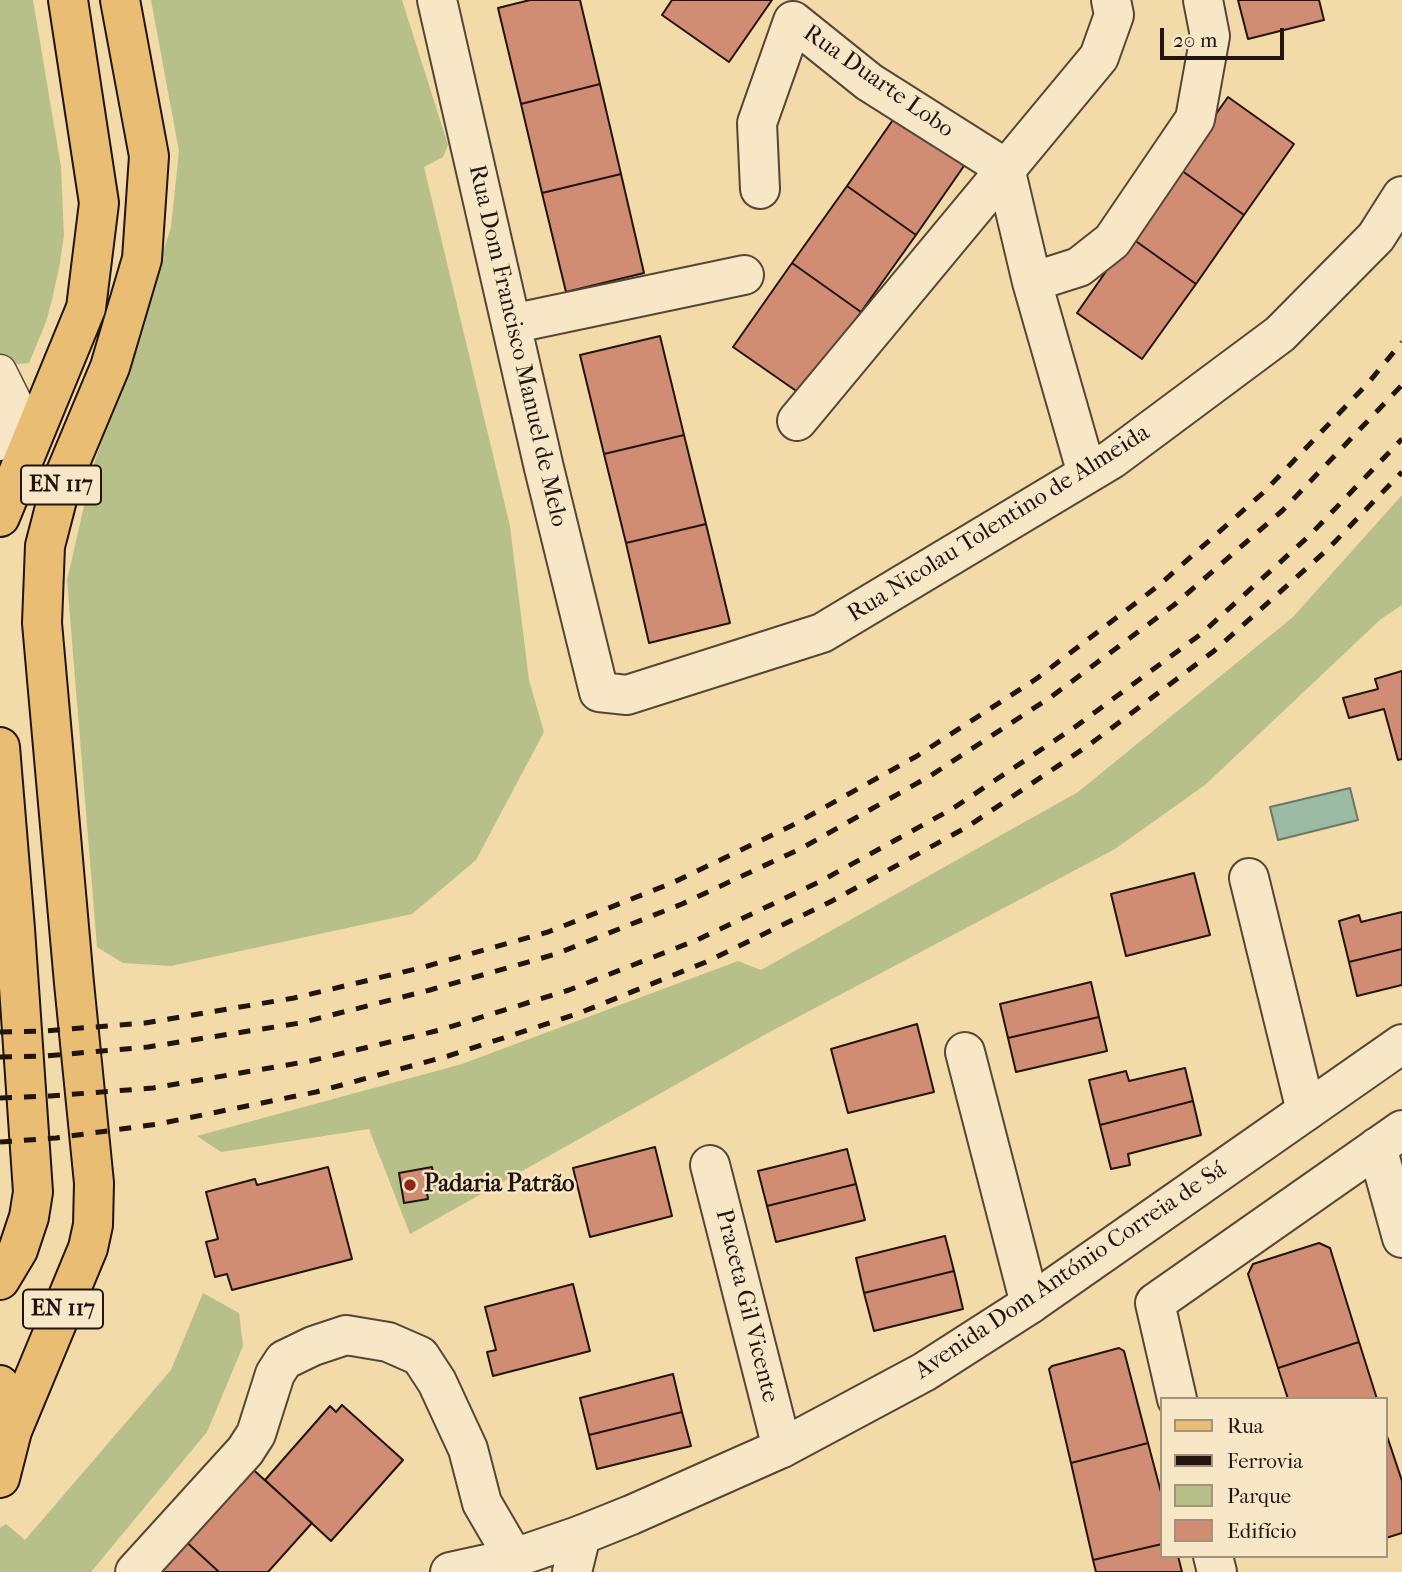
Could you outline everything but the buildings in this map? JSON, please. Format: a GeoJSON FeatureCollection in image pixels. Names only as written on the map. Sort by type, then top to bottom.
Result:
{"type":"FeatureCollection","features":[{"type":"Feature","properties":{"kind":"main road","name":"EN 117"},"geometry":{"type":"LineString","coordinates":[[0,517],[86,308],[99,203],[68,0]]}},
{"type":"Feature","properties":{"kind":"main road","name":"EN 117"},"geometry":{"type":"LineString","coordinates":[[0,1478],[12,1431],[88,1248],[93,1225],[94,1183],[42,623],[45,546],[61,484],[110,367],[142,259],[149,156],[120,0]]}},
{"type":"Feature","properties":{"kind":"main road","name":"EN 117"},"geometry":{"type":"LineString","coordinates":[[0,747],[33,1192],[29,1217],[18,1250],[0,1280]]}},
{"type":"Feature","properties":{"kind":"main road","name":"EN 117"},"geometry":{"type":"LineString","coordinates":[[0,1385],[7,1399],[12,1431]]}},
{"type":"Feature","properties":{"kind":"street","name":"Rua Dom Francisco Manuel de Melo"},"geometry":{"type":"LineString","coordinates":[[437,0],[599,692]]}},
{"type":"Feature","properties":{"kind":"street"},"geometry":{"type":"LineString","coordinates":[[796,421],[1099,57],[1114,15],[1111,0]]}},
{"type":"Feature","properties":{"kind":"street"},"geometry":{"type":"LineString","coordinates":[[1032,282],[1079,267],[1112,241],[1195,119],[1210,36],[1203,0]]}},
{"type":"Feature","properties":{"kind":"street","name":"Rua Duarte Lobo"},"geometry":{"type":"LineString","coordinates":[[760,189],[757,123],[797,10],[869,82],[1005,168]]}},
{"type":"Feature","properties":{"kind":"street"},"geometry":{"type":"LineString","coordinates":[[1005,168],[1032,282],[1087,474]]}},
{"type":"Feature","properties":{"kind":"street","name":"Rua Nicolau Tolentino de Almeida"},"geometry":{"type":"LineString","coordinates":[[599,692],[627,695],[822,633],[1112,459],[1280,334],[1376,237],[1402,196]]}},
{"type":"Feature","properties":{"kind":"street"},"geometry":{"type":"LineString","coordinates":[[511,324],[744,275]]}},
{"type":"Feature","properties":{"kind":"street"},"geometry":{"type":"LineString","coordinates":[[0,371],[18,407],[0,444]]}},
{"type":"Feature","properties":{"kind":"street"},"geometry":{"type":"LineString","coordinates":[[1248,878],[1306,1111]]}},
{"type":"Feature","properties":{"kind":"street","name":"Avenida Dom António Correia de Sá"},"geometry":{"type":"LineString","coordinates":[[450,1572],[514,1558],[631,1515],[782,1448],[924,1372],[1030,1304],[1402,1044]]}},
{"type":"Feature","properties":{"kind":"street"},"geometry":{"type":"LineString","coordinates":[[965,1052],[1030,1304]]}},
{"type":"Feature","properties":{"kind":"street"},"geometry":{"type":"LineString","coordinates":[[1177,1397],[1155,1303],[1390,1139],[1402,1238]]}},
{"type":"Feature","properties":{"kind":"street","name":"Praceta Gil Vicente"},"geometry":{"type":"LineString","coordinates":[[710,1165],[782,1448]]}},
{"type":"Feature","properties":{"kind":"street"},"geometry":{"type":"LineString","coordinates":[[135,1572],[245,1451],[256,1434],[275,1374],[284,1360],[313,1346],[346,1335],[388,1342],[421,1356],[437,1382],[468,1449],[482,1503],[514,1558]]}},
{"type":"Feature","properties":{"kind":"street"},"geometry":{"type":"LineString","coordinates":[[572,1572],[581,1535]]}},
{"type":"Feature","properties":{"kind":"green space"},"geometry":{"type":"Polygon","coordinates":[[[0,0],[33,0],[61,167],[64,236],[46,322],[29,363],[0,366],[0,0]]]}},
{"type":"Feature","properties":{"kind":"green space"},"geometry":{"type":"Polygon","coordinates":[[[151,0],[402,0],[448,145],[443,157],[424,167],[510,526],[529,680],[544,732],[476,860],[412,914],[171,966],[123,963],[97,947],[67,580],[93,467],[171,227],[179,151],[151,0]]]}},
{"type":"Feature","properties":{"kind":"green space"},"geometry":{"type":"Polygon","coordinates":[[[1402,495],[1402,605],[1381,619],[1205,785],[1115,849],[766,1034],[410,1234],[369,1129],[221,1152],[197,1136],[462,1064],[738,961],[761,970],[1078,792],[1293,617],[1402,495]]]}},
{"type":"Feature","properties":{"kind":"green space"},"geometry":{"type":"Polygon","coordinates":[[[203,1293],[239,1313],[243,1346],[207,1432],[91,1572],[0,1572],[0,1528],[6,1524],[25,1540],[171,1370],[203,1293]]]}},
{"type":"Feature","properties":{"kind":"shaded area"},"geometry":{"type":"Polygon","coordinates":[[[1350,788],[1358,820],[1278,840],[1270,807],[1350,788]]]}},
{"type":"Feature","properties":{"kind":"railway"},"geometry":{"type":"LineString","coordinates":[[0,1032],[145,1023],[294,998],[424,967],[548,932],[672,883],[791,826],[917,756],[1036,679],[1158,586],[1264,492],[1369,382],[1402,342]]}},
{"type":"Feature","properties":{"kind":"railway"},"geometry":{"type":"LineString","coordinates":[[0,1057],[148,1047],[300,1023],[430,990],[556,954],[682,904],[802,848],[930,776],[1051,697],[1174,605],[1282,511],[1402,385]]}},
{"type":"Feature","properties":{"kind":"railway"},"geometry":{"type":"LineString","coordinates":[[0,1098],[153,1088],[310,1061],[440,1030],[569,990],[697,940],[821,881],[952,809],[1075,727],[1201,634],[1309,536],[1402,439]]}},
{"type":"Feature","properties":{"kind":"railway"},"geometry":{"type":"LineString","coordinates":[[0,1142],[56,1138],[158,1124],[316,1092],[448,1056],[577,1014],[706,962],[832,901],[967,827],[1089,745],[1214,651],[1327,550],[1402,472]]}},
{"type":"Feature","properties":{"kind":"place","name":"Padaria Patrão"},"geometry":{"type":"Point","coordinates":[410,1185]}}]}
